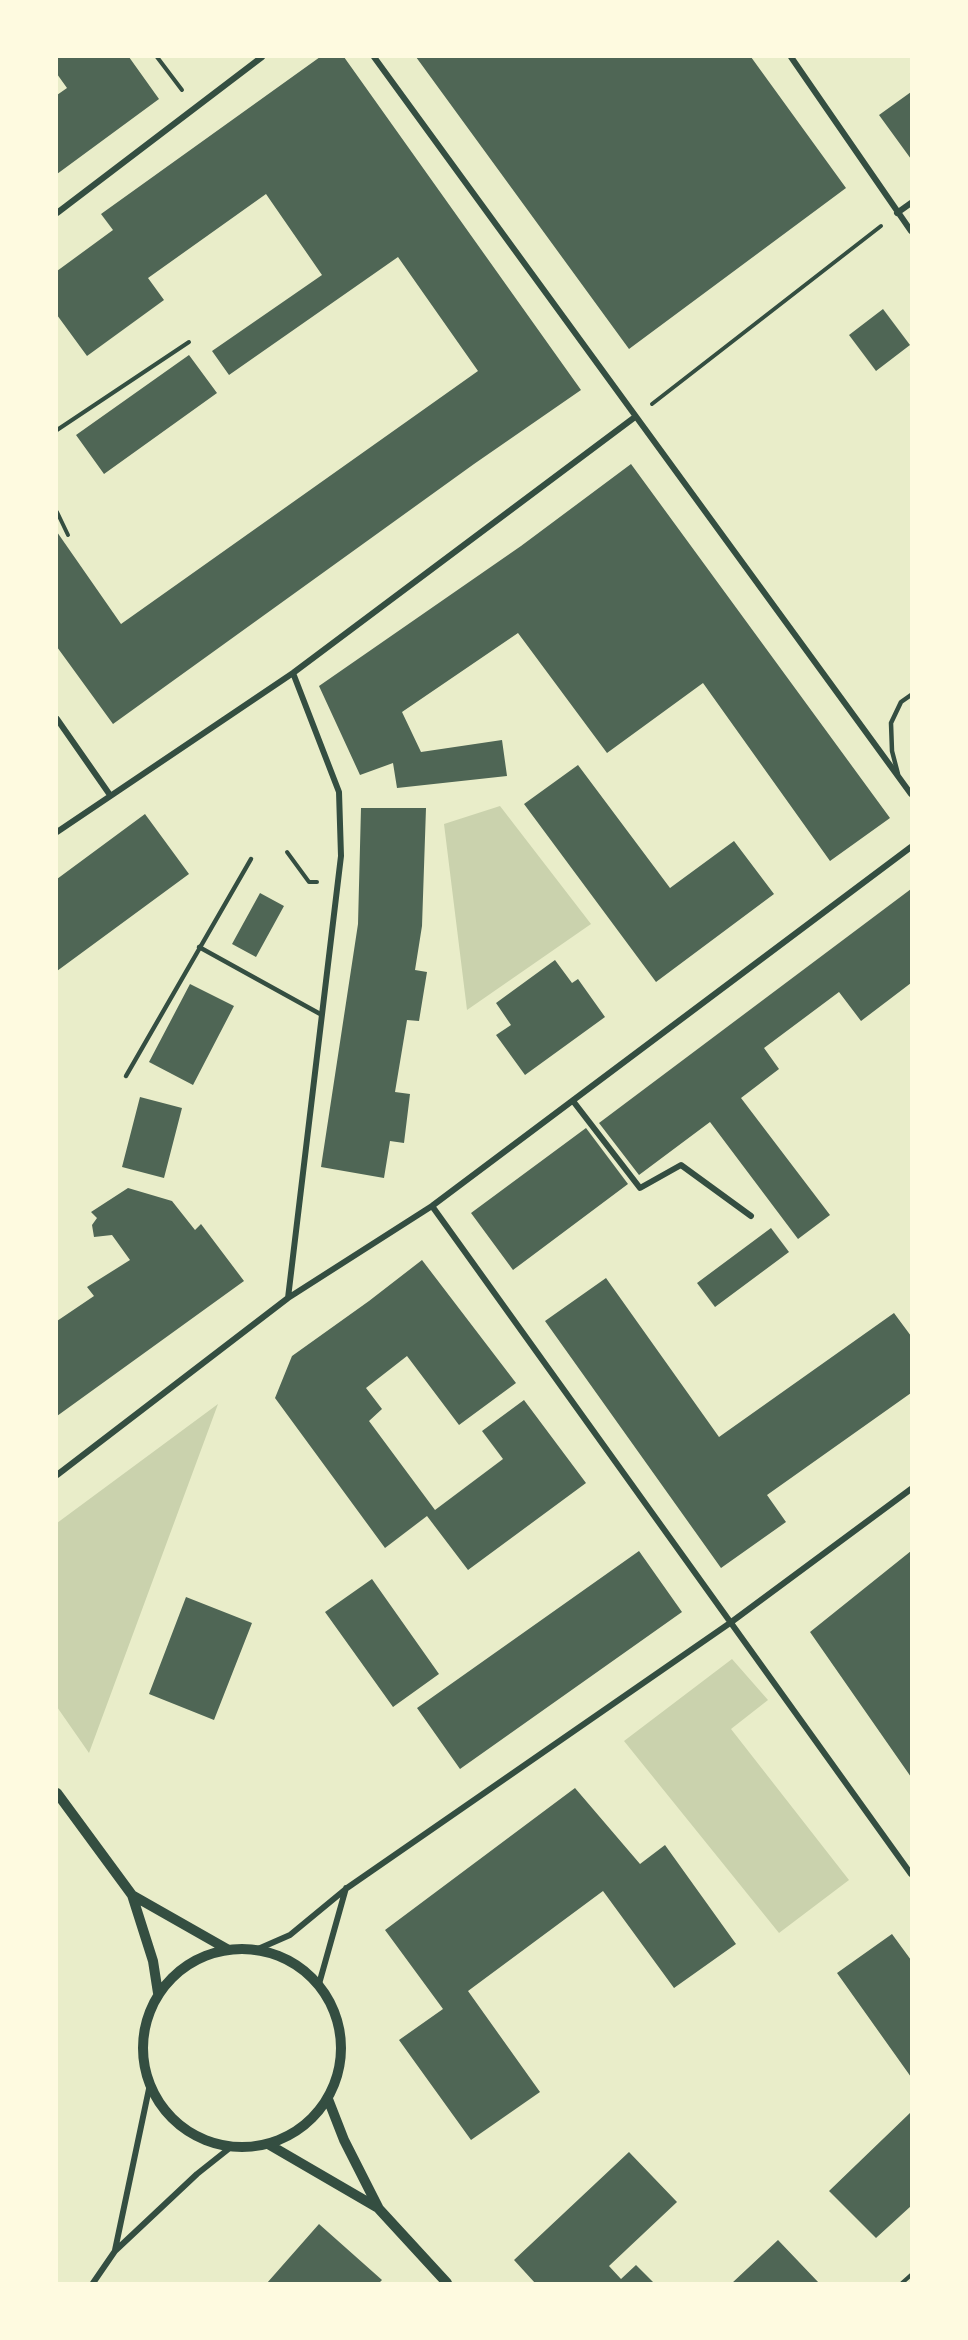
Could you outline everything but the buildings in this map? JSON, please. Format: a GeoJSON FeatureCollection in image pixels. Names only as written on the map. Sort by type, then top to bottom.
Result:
{"type":"FeatureCollection","features":[{"type":"Feature","properties":{"kind":"street"},"geometry":{"type":"LineString","coordinates":[[57,213],[262,57]]}},
{"type":"Feature","properties":{"kind":"street"},"geometry":{"type":"LineString","coordinates":[[374,57],[911,794]]}},
{"type":"Feature","properties":{"kind":"street"},"geometry":{"type":"LineString","coordinates":[[791,57],[911,231]]}},
{"type":"Feature","properties":{"kind":"street"},"geometry":{"type":"LineString","coordinates":[[897,213],[911,203]]}},
{"type":"Feature","properties":{"kind":"street"},"geometry":{"type":"LineString","coordinates":[[57,832],[293,673],[635,417]]}},
{"type":"Feature","properties":{"kind":"street"},"geometry":{"type":"LineString","coordinates":[[288,1298],[341,856],[339,792],[293,673]]}},
{"type":"Feature","properties":{"kind":"street"},"geometry":{"type":"LineString","coordinates":[[57,719],[110,795]]}},
{"type":"Feature","properties":{"kind":"street"},"geometry":{"type":"LineString","coordinates":[[57,1475],[288,1298],[432,1206],[911,847]]}},
{"type":"Feature","properties":{"kind":"street"},"geometry":{"type":"LineString","coordinates":[[573,1101],[640,1188],[681,1165],[751,1216]]}},
{"type":"Feature","properties":{"kind":"street"},"geometry":{"type":"LineString","coordinates":[[432,1206],[911,1875]]}},
{"type":"Feature","properties":{"kind":"street"},"geometry":{"type":"LineString","coordinates":[[258,1949],[290,1935],[347,1888],[730,1623],[911,1489]]}},
{"type":"Feature","properties":{"kind":"street"},"geometry":{"type":"LineString","coordinates":[[57,1793],[132,1895],[153,1961],[158,1993]]}},
{"type":"Feature","properties":{"kind":"street"},"geometry":{"type":"LineString","coordinates":[[319,1984],[347,1888]]}},
{"type":"Feature","properties":{"kind":"street"},"geometry":{"type":"LineString","coordinates":[[132,1895],[227,1949]]}},
{"type":"Feature","properties":{"kind":"street"},"geometry":{"type":"LineString","coordinates":[[227,1949],[258,1949],[291,1960],[319,1984],[337,2014],[342,2048],[341,2067],[328,2099],[305,2125],[268,2144],[231,2147],[197,2137],[168,2114],[150,2085],[142,2051],[145,2025],[158,1993],[182,1968],[227,1949]]}},
{"type":"Feature","properties":{"kind":"street"},"geometry":{"type":"LineString","coordinates":[[115,2251],[150,2085]]}},
{"type":"Feature","properties":{"kind":"street"},"geometry":{"type":"LineString","coordinates":[[328,2099],[344,2140],[379,2209],[447,2283]]}},
{"type":"Feature","properties":{"kind":"street"},"geometry":{"type":"LineString","coordinates":[[268,2144],[379,2209]]}},
{"type":"Feature","properties":{"kind":"street"},"geometry":{"type":"LineString","coordinates":[[93,2283],[115,2251],[197,2174],[231,2147]]}},
{"type":"Feature","properties":{"kind":"lane"},"geometry":{"type":"LineString","coordinates":[[900,778],[892,751],[891,723],[901,702],[911,695]]}},
{"type":"Feature","properties":{"kind":"lane"},"geometry":{"type":"LineString","coordinates":[[126,1076],[251,859]]}},
{"type":"Feature","properties":{"kind":"lane"},"geometry":{"type":"LineString","coordinates":[[199,947],[322,1015]]}},
{"type":"Feature","properties":{"kind":"path"},"geometry":{"type":"LineString","coordinates":[[157,57],[197,108]]}},
{"type":"Feature","properties":{"kind":"path"},"geometry":{"type":"LineString","coordinates":[[635,417],[897,213]]}},
{"type":"Feature","properties":{"kind":"path"},"geometry":{"type":"LineString","coordinates":[[57,430],[189,342]]}},
{"type":"Feature","properties":{"kind":"path"},"geometry":{"type":"LineString","coordinates":[[57,512],[68,535]]}},
{"type":"Feature","properties":{"kind":"path"},"geometry":{"type":"LineString","coordinates":[[287,852],[309,882]]}},
{"type":"Feature","properties":{"kind":"path"},"geometry":{"type":"LineString","coordinates":[[902,2283],[911,2275]]}},
{"type":"Feature","properties":{"kind":"green space"},"geometry":{"type":"Polygon","coordinates":[[[500,806],[591,924],[467,1010],[444,824],[500,806]]]}},
{"type":"Feature","properties":{"kind":"green space"},"geometry":{"type":"Polygon","coordinates":[[[218,1404],[89,1753],[57,1707],[57,1523],[218,1404]]]}},
{"type":"Feature","properties":{"kind":"green space"},"geometry":{"type":"Polygon","coordinates":[[[732,1659],[768,1700],[731,1729],[849,1880],[779,1933],[624,1741],[732,1659]]]}}]}
